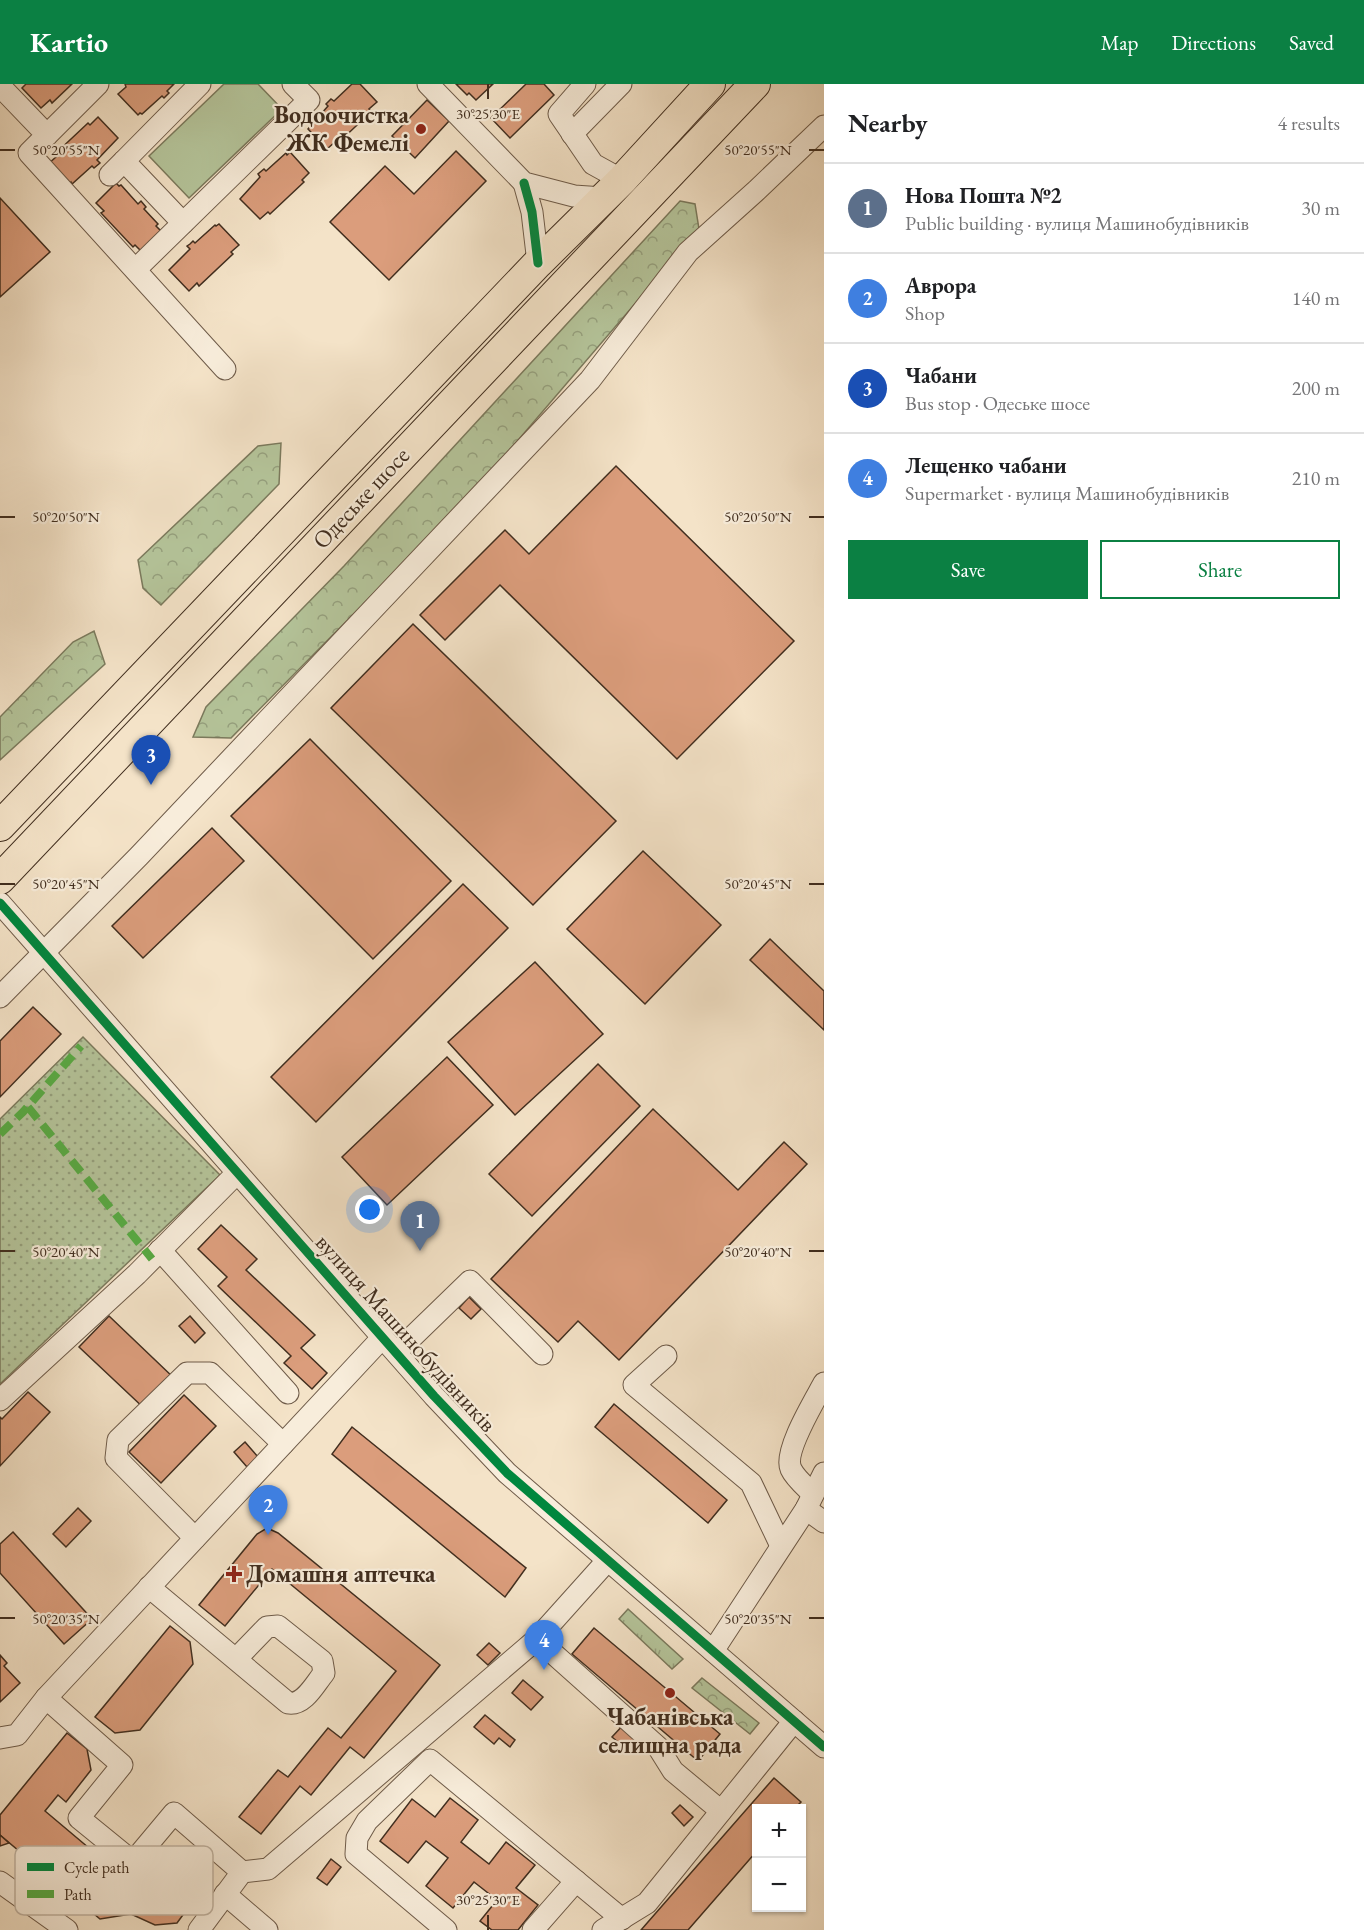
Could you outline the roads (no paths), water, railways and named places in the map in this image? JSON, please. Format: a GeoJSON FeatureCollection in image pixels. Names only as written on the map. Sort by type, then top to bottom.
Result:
{"type":"FeatureCollection","features":[{"type":"Feature","properties":{"kind":"highway","name":"Одеське шосе"},"geometry":{"type":"LineString","coordinates":[[0,879],[755,84]]}},
{"type":"Feature","properties":{"kind":"highway","name":"Одеське шосе"},"geometry":{"type":"LineString","coordinates":[[0,826],[538,263],[613,189],[704,90]]}},
{"type":"Feature","properties":{"kind":"street"},"geometry":{"type":"LineString","coordinates":[[98,84],[29,153],[225,369]]}},
{"type":"Feature","properties":{"kind":"street"},"geometry":{"type":"LineString","coordinates":[[183,223],[117,168],[200,84]]}},
{"type":"Feature","properties":{"kind":"street"},"geometry":{"type":"LineString","coordinates":[[136,269],[315,94],[293,84]]}},
{"type":"Feature","properties":{"kind":"street"},"geometry":{"type":"LineString","coordinates":[[428,84],[524,183],[552,192],[613,189]]}},
{"type":"Feature","properties":{"kind":"street"},"geometry":{"type":"LineString","coordinates":[[585,84],[559,114],[613,189]]}},
{"type":"Feature","properties":{"kind":"street"},"geometry":{"type":"LineString","coordinates":[[572,134],[621,84]]}},
{"type":"Feature","properties":{"kind":"street"},"geometry":{"type":"LineString","coordinates":[[0,85],[47,135]]}},
{"type":"Feature","properties":{"kind":"street"},"geometry":{"type":"LineString","coordinates":[[0,997],[139,856],[590,380],[688,252],[824,126]]}},
{"type":"Feature","properties":{"kind":"street"},"geometry":{"type":"LineString","coordinates":[[524,183],[532,212],[538,263]]}},
{"type":"Feature","properties":{"kind":"street","name":"вулиця Машинобудівників"},"geometry":{"type":"LineString","coordinates":[[0,903],[382,1338],[507,1473],[824,1747]]}},
{"type":"Feature","properties":{"kind":"street"},"geometry":{"type":"LineString","coordinates":[[0,1400],[160,1250],[237,1173]]}},
{"type":"Feature","properties":{"kind":"street"},"geometry":{"type":"LineString","coordinates":[[160,1250],[288,1393]]}},
{"type":"Feature","properties":{"kind":"street"},"geometry":{"type":"LineString","coordinates":[[405,1344],[470,1281],[542,1354]]}},
{"type":"Feature","properties":{"kind":"street"},"geometry":{"type":"LineString","coordinates":[[0,1738],[17,1735],[46,1698],[382,1338]]}},
{"type":"Feature","properties":{"kind":"street"},"geometry":{"type":"LineString","coordinates":[[666,1356],[634,1385],[751,1483],[781,1546]]}},
{"type":"Feature","properties":{"kind":"street"},"geometry":{"type":"LineString","coordinates":[[195,1538],[116,1458],[118,1440],[188,1373],[210,1373],[283,1444]]}},
{"type":"Feature","properties":{"kind":"street"},"geometry":{"type":"LineString","coordinates":[[824,1383],[791,1449],[790,1462],[791,1470],[824,1522]]}},
{"type":"Feature","properties":{"kind":"street"},"geometry":{"type":"LineString","coordinates":[[713,1651],[781,1546],[824,1473]]}},
{"type":"Feature","properties":{"kind":"street"},"geometry":{"type":"LineString","coordinates":[[213,1911],[242,1872],[268,1869],[537,1640],[608,1562]]}},
{"type":"Feature","properties":{"kind":"street"},"geometry":{"type":"LineString","coordinates":[[149,1587],[236,1659]]}},
{"type":"Feature","properties":{"kind":"street"},"geometry":{"type":"LineString","coordinates":[[537,1640],[658,1747],[673,1771],[721,1811]]}},
{"type":"Feature","properties":{"kind":"street"},"geometry":{"type":"LineString","coordinates":[[46,1698],[122,1765],[79,1818],[113,1846]]}},
{"type":"Feature","properties":{"kind":"street"},"geometry":{"type":"LineString","coordinates":[[603,1930],[647,1903],[794,1721]]}},
{"type":"Feature","properties":{"kind":"street"},"geometry":{"type":"LineString","coordinates":[[446,1930],[356,1854],[357,1838],[367,1821],[430,1760],[622,1919]]}},
{"type":"Feature","properties":{"kind":"street"},"geometry":{"type":"LineString","coordinates":[[146,1846],[174,1813],[212,1846]]}},
{"type":"Feature","properties":{"kind":"street"},"geometry":{"type":"LineString","coordinates":[[213,1847],[242,1872]]}},
{"type":"Feature","properties":{"kind":"street"},"geometry":{"type":"LineString","coordinates":[[533,1930],[576,1881]]}},
{"type":"Feature","properties":{"kind":"street"},"geometry":{"type":"LineString","coordinates":[[0,1882],[15,1893]]}},
{"type":"Feature","properties":{"kind":"street"},"geometry":{"type":"LineString","coordinates":[[225,1894],[267,1930]]}},
{"type":"Feature","properties":{"kind":"street"},"geometry":{"type":"LineString","coordinates":[[46,1915],[67,1930]]}},
{"type":"Feature","properties":{"kind":"street"},"geometry":{"type":"LineString","coordinates":[[199,1930],[210,1915]]}},
{"type":"Feature","properties":{"kind":"place","name":"Водоочистка ЖК Фемелі"},"geometry":{"type":"Point","coordinates":[421,129]}},
{"type":"Feature","properties":{"kind":"place","name":"Чабани"},"geometry":{"type":"Point","coordinates":[151,785]}},
{"type":"Feature","properties":{"kind":"place","name":"Нова Пошта №2"},"geometry":{"type":"Point","coordinates":[420,1251]}},
{"type":"Feature","properties":{"kind":"place","name":"Аврора"},"geometry":{"type":"Point","coordinates":[268,1535]}},
{"type":"Feature","properties":{"kind":"place","name":"Домашня аптечка"},"geometry":{"type":"Point","coordinates":[234,1574]}},
{"type":"Feature","properties":{"kind":"place","name":"Лещенко чабани"},"geometry":{"type":"Point","coordinates":[544,1670]}},
{"type":"Feature","properties":{"kind":"place","name":"Чабанівська селищна рада"},"geometry":{"type":"Point","coordinates":[670,1693]}}]}
